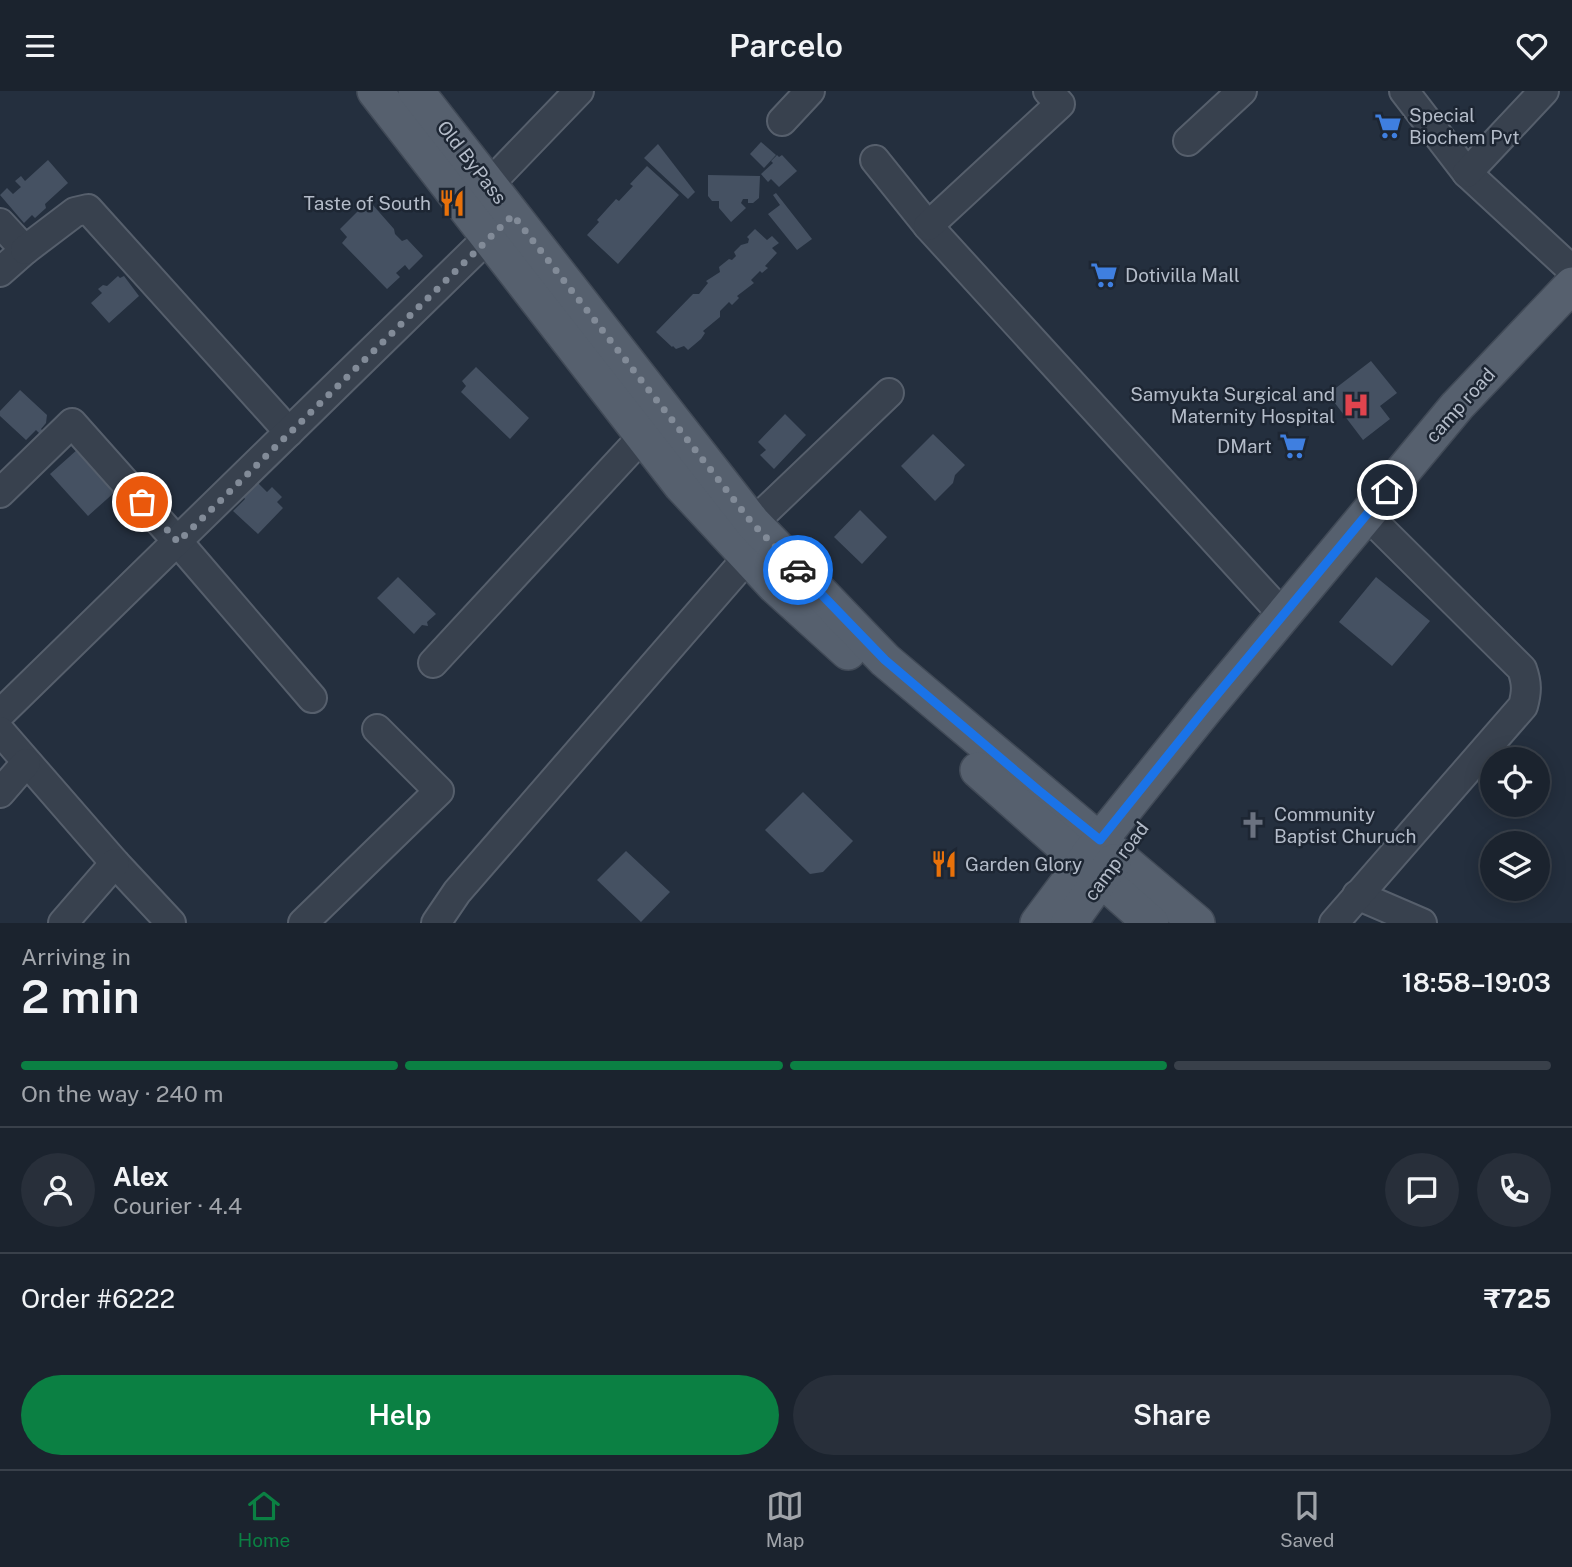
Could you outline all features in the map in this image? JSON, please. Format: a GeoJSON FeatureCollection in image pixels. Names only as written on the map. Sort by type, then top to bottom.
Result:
{"type":"FeatureCollection","features":[{"type":"Feature","properties":{"kind":"main road"},"geometry":{"type":"LineString","coordinates":[[375,91],[478,196]]}},
{"type":"Feature","properties":{"kind":"main road","name":"Old ByPass"},"geometry":{"type":"LineString","coordinates":[[416,91],[478,196],[500,226],[752,523],[885,660],[1038,790],[1100,860],[1197,923]]}},
{"type":"Feature","properties":{"kind":"main road"},"geometry":{"type":"LineString","coordinates":[[500,226],[643,436],[681,485],[775,586],[1100,860],[1151,923]]}},
{"type":"Feature","properties":{"kind":"main road","name":"camp road"},"geometry":{"type":"LineString","coordinates":[[1069,923],[1100,860],[1283,615],[1457,406],[1572,285]]}},
{"type":"Feature","properties":{"kind":"main road","name":"camp road"},"geometry":{"type":"LineString","coordinates":[[1038,923],[1100,860],[1223,722],[1473,421],[1572,320]]}},
{"type":"Feature","properties":{"kind":"street"},"geometry":{"type":"LineString","coordinates":[[478,196],[579,91]]}},
{"type":"Feature","properties":{"kind":"street"},"geometry":{"type":"LineString","coordinates":[[782,121],[810,91]]}},
{"type":"Feature","properties":{"kind":"street"},"geometry":{"type":"LineString","coordinates":[[928,226],[1059,104],[1048,91]]}},
{"type":"Feature","properties":{"kind":"street"},"geometry":{"type":"LineString","coordinates":[[1188,141],[1242,91]]}},
{"type":"Feature","properties":{"kind":"street"},"geometry":{"type":"LineString","coordinates":[[1404,91],[1467,173],[1572,270]]}},
{"type":"Feature","properties":{"kind":"street"},"geometry":{"type":"LineString","coordinates":[[1467,173],[1544,91]]}},
{"type":"Feature","properties":{"kind":"street"},"geometry":{"type":"LineString","coordinates":[[875,160],[928,226],[1283,615]]}},
{"type":"Feature","properties":{"kind":"street"},"geometry":{"type":"LineString","coordinates":[[0,272],[75,212],[88,209],[289,432]]}},
{"type":"Feature","properties":{"kind":"street"},"geometry":{"type":"LineString","coordinates":[[0,223],[25,250]]}},
{"type":"Feature","properties":{"kind":"street"},"geometry":{"type":"LineString","coordinates":[[0,714],[500,226]]}},
{"type":"Feature","properties":{"kind":"street"},"geometry":{"type":"LineString","coordinates":[[752,523],[888,393]]}},
{"type":"Feature","properties":{"kind":"street"},"geometry":{"type":"LineString","coordinates":[[0,493],[72,423],[312,698]]}},
{"type":"Feature","properties":{"kind":"street"},"geometry":{"type":"LineString","coordinates":[[433,663],[643,436]]}},
{"type":"Feature","properties":{"kind":"street"},"geometry":{"type":"LineString","coordinates":[[1334,923],[1523,706],[1526,695],[1527,684],[1522,669],[1381,529]]}},
{"type":"Feature","properties":{"kind":"street"},"geometry":{"type":"LineString","coordinates":[[436,923],[457,892],[748,557]]}},
{"type":"Feature","properties":{"kind":"street"},"geometry":{"type":"LineString","coordinates":[[303,923],[439,791],[377,729]]}},
{"type":"Feature","properties":{"kind":"street"},"geometry":{"type":"LineString","coordinates":[[0,731],[171,923]]}},
{"type":"Feature","properties":{"kind":"street"},"geometry":{"type":"LineString","coordinates":[[0,793],[26,763]]}},
{"type":"Feature","properties":{"kind":"street"},"geometry":{"type":"LineString","coordinates":[[62,923],[115,863]]}},
{"type":"Feature","properties":{"kind":"street"},"geometry":{"type":"LineString","coordinates":[[1357,895],[1422,923]]}},
{"type":"Feature","properties":{"kind":"building"},"geometry":{"type":"Polygon","coordinates":[[[761,142],[776,155],[764,168],[750,154],[761,142]]]}},
{"type":"Feature","properties":{"kind":"building"},"geometry":{"type":"Polygon","coordinates":[[[658,144],[695,192],[688,199],[644,158],[658,144]]]}},
{"type":"Feature","properties":{"kind":"building"},"geometry":{"type":"Polygon","coordinates":[[[777,155],[782,155],[797,171],[779,187],[771,179],[768,182],[761,174],[777,155]]]}},
{"type":"Feature","properties":{"kind":"building"},"geometry":{"type":"Polygon","coordinates":[[[48,160],[68,183],[45,204],[46,208],[35,218],[32,215],[24,223],[0,195],[7,188],[13,194],[21,187],[15,181],[21,176],[25,181],[48,160]]]}},
{"type":"Feature","properties":{"kind":"building"},"geometry":{"type":"Polygon","coordinates":[[[647,166],[679,195],[618,264],[587,235],[616,199],[619,201],[633,186],[630,184],[647,166]]]}},
{"type":"Feature","properties":{"kind":"building"},"geometry":{"type":"Polygon","coordinates":[[[708,175],[760,176],[759,198],[753,203],[743,199],[741,203],[746,208],[731,222],[719,208],[719,201],[712,201],[708,196],[708,175]]]}},
{"type":"Feature","properties":{"kind":"building"},"geometry":{"type":"Polygon","coordinates":[[[776,193],[812,239],[797,250],[768,214],[780,205],[773,195],[776,193]]]}},
{"type":"Feature","properties":{"kind":"building"},"geometry":{"type":"Polygon","coordinates":[[[372,204],[394,229],[395,234],[402,241],[407,239],[423,256],[409,270],[405,265],[396,273],[400,277],[387,289],[342,243],[347,237],[340,229],[363,206],[372,204]]]}},
{"type":"Feature","properties":{"kind":"building"},"geometry":{"type":"Polygon","coordinates":[[[755,229],[767,240],[772,236],[779,243],[772,248],[777,253],[765,266],[768,268],[762,273],[760,271],[751,280],[754,283],[737,296],[739,298],[732,305],[729,302],[720,311],[720,317],[703,331],[705,333],[701,339],[688,350],[684,346],[676,349],[672,347],[656,332],[693,294],[699,294],[708,283],[706,281],[720,272],[719,267],[736,256],[734,252],[741,245],[748,243],[747,237],[755,229]]]}},
{"type":"Feature","properties":{"kind":"building"},"geometry":{"type":"Polygon","coordinates":[[[118,276],[124,276],[139,296],[109,323],[91,303],[102,293],[98,289],[103,285],[107,286],[118,276]]]}},
{"type":"Feature","properties":{"kind":"building"},"geometry":{"type":"Polygon","coordinates":[[[1371,361],[1397,393],[1380,406],[1390,419],[1363,440],[1328,394],[1371,361]]]}},
{"type":"Feature","properties":{"kind":"building"},"geometry":{"type":"Polygon","coordinates":[[[476,367],[529,418],[510,439],[461,392],[466,386],[462,381],[476,367]]]}},
{"type":"Feature","properties":{"kind":"building"},"geometry":{"type":"Polygon","coordinates":[[[20,390],[47,415],[46,423],[41,429],[43,431],[40,434],[36,430],[26,440],[0,416],[0,411],[20,390]]]}},
{"type":"Feature","properties":{"kind":"building"},"geometry":{"type":"Polygon","coordinates":[[[785,414],[806,435],[774,469],[760,455],[766,450],[758,442],[785,414]]]}},
{"type":"Feature","properties":{"kind":"building"},"geometry":{"type":"Polygon","coordinates":[[[933,434],[965,465],[955,475],[953,483],[935,501],[901,466],[933,434]]]}},
{"type":"Feature","properties":{"kind":"building"},"geometry":{"type":"Polygon","coordinates":[[[78,449],[116,491],[88,516],[50,474],[78,449]]]}},
{"type":"Feature","properties":{"kind":"building"},"geometry":{"type":"Polygon","coordinates":[[[258,483],[267,492],[272,487],[282,497],[277,502],[283,508],[258,534],[233,511],[245,499],[243,496],[258,483]]]}},
{"type":"Feature","properties":{"kind":"building"},"geometry":{"type":"Polygon","coordinates":[[[860,510],[887,537],[862,564],[834,537],[860,510]]]}},
{"type":"Feature","properties":{"kind":"building"},"geometry":{"type":"Polygon","coordinates":[[[398,577],[436,614],[427,622],[428,626],[422,625],[414,634],[377,598],[398,577]]]}},
{"type":"Feature","properties":{"kind":"building"},"geometry":{"type":"Polygon","coordinates":[[[1376,577],[1430,621],[1392,666],[1339,622],[1376,577]]]}},
{"type":"Feature","properties":{"kind":"building"},"geometry":{"type":"Polygon","coordinates":[[[803,792],[853,841],[823,872],[810,874],[765,830],[803,792]]]}},
{"type":"Feature","properties":{"kind":"building"},"geometry":{"type":"Polygon","coordinates":[[[626,851],[670,892],[641,922],[597,880],[626,851]]]}},
{"type":"Feature","properties":{"kind":"way so far"},"geometry":{"type":"LineString","coordinates":[[142,502],[178,542],[513,215],[752,523],[798,570]]}},
{"type":"Feature","properties":{"kind":"place","name":"Special Biochem Pvt"},"geometry":{"type":"Point","coordinates":[1388,126]}},
{"type":"Feature","properties":{"kind":"place","name":"Taste of South"},"geometry":{"type":"Point","coordinates":[452,203]}},
{"type":"Feature","properties":{"kind":"place","name":"Dotivilla Mall"},"geometry":{"type":"Point","coordinates":[1104,275]}},
{"type":"Feature","properties":{"kind":"place","name":"Samyukta Surgical and Maternity Hospital"},"geometry":{"type":"Point","coordinates":[1356,405]}},
{"type":"Feature","properties":{"kind":"place","name":"DMart"},"geometry":{"type":"Point","coordinates":[1293,446]}},
{"type":"Feature","properties":{"kind":"place","name":"Community Baptist Churuch"},"geometry":{"type":"Point","coordinates":[1253,825]}},
{"type":"Feature","properties":{"kind":"place","name":"Garden Glory"},"geometry":{"type":"Point","coordinates":[944,864]}},
{"type":"Feature","properties":{"kind":"route"},"geometry":{"type":"LineString","coordinates":[[798,570],[885,660],[1100,840],[1387,490]]}}]}
